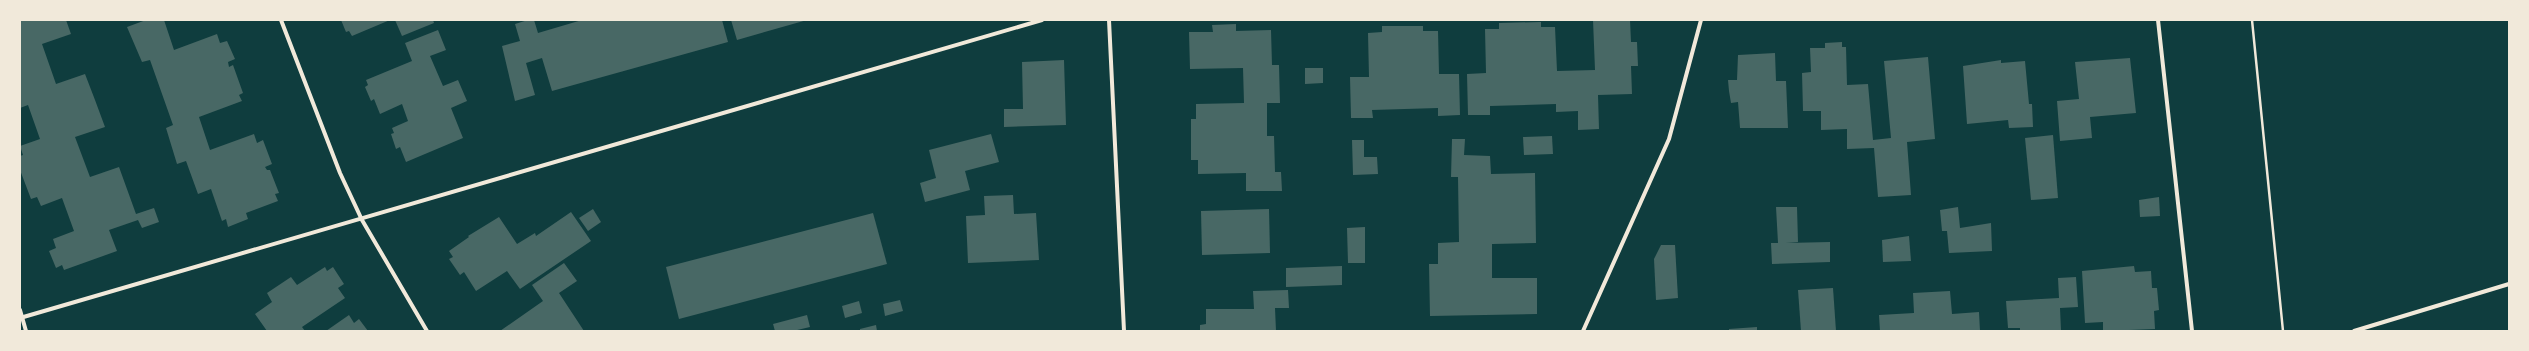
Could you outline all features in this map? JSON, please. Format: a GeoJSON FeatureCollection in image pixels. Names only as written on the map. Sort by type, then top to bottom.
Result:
{"type":"FeatureCollection","features":[{"type":"Feature","properties":{"kind":"street"},"geometry":{"type":"LineString","coordinates":[[281,20],[340,173],[362,220],[427,331]]}},
{"type":"Feature","properties":{"kind":"street"},"geometry":{"type":"LineString","coordinates":[[21,317],[254,248],[362,220],[1042,20]]}},
{"type":"Feature","properties":{"kind":"street"},"geometry":{"type":"LineString","coordinates":[[1109,20],[1124,331]]}},
{"type":"Feature","properties":{"kind":"street"},"geometry":{"type":"LineString","coordinates":[[1583,331],[1669,140],[1701,20]]}},
{"type":"Feature","properties":{"kind":"street"},"geometry":{"type":"LineString","coordinates":[[2158,20],[2192,331]]}},
{"type":"Feature","properties":{"kind":"street"},"geometry":{"type":"LineString","coordinates":[[2354,331],[2509,284]]}},
{"type":"Feature","properties":{"kind":"street"},"geometry":{"type":"LineString","coordinates":[[20,310],[26,331]]}},
{"type":"Feature","properties":{"kind":"path"},"geometry":{"type":"LineString","coordinates":[[2252,20],[2284,331]]}},
{"type":"Feature","properties":{"kind":"building"},"geometry":{"type":"Polygon","coordinates":[[[20,20],[66,20],[71,34],[42,44],[56,84],[85,74],[105,127],[75,137],[90,177],[119,167],[136,214],[154,208],[159,222],[142,228],[138,220],[109,230],[117,251],[64,270],[62,265],[56,268],[49,251],[56,248],[53,239],[74,231],[62,198],[41,206],[37,197],[31,199],[20,170],[20,156],[23,155],[20,146],[40,139],[28,105],[20,108],[20,20]]]}},
{"type":"Feature","properties":{"kind":"building"},"geometry":{"type":"Polygon","coordinates":[[[146,20],[164,20],[174,50],[217,34],[220,43],[227,41],[235,59],[228,62],[229,67],[233,65],[243,93],[239,95],[242,101],[199,117],[210,150],[254,134],[257,143],[263,140],[272,164],[265,167],[267,170],[270,170],[279,193],[275,194],[278,201],[246,213],[248,219],[228,227],[226,219],[222,221],[211,189],[198,194],[186,161],[177,164],[166,128],[173,125],[150,60],[142,62],[127,27],[146,20]]]}},
{"type":"Feature","properties":{"kind":"building"},"geometry":{"type":"Polygon","coordinates":[[[341,20],[390,20],[352,36],[349,31],[346,32],[341,20]]]}},
{"type":"Feature","properties":{"kind":"building"},"geometry":{"type":"Polygon","coordinates":[[[395,20],[433,20],[434,23],[402,36],[395,20]]]}},
{"type":"Feature","properties":{"kind":"building"},"geometry":{"type":"Polygon","coordinates":[[[528,20],[534,20],[538,33],[582,20],[722,20],[728,42],[552,91],[542,58],[526,63],[535,95],[515,101],[502,46],[520,41],[515,24],[528,20]]]}},
{"type":"Feature","properties":{"kind":"building"},"geometry":{"type":"Polygon","coordinates":[[[731,20],[807,20],[737,40],[731,20]]]}},
{"type":"Feature","properties":{"kind":"building"},"geometry":{"type":"Polygon","coordinates":[[[1593,20],[1630,20],[1631,42],[1637,42],[1638,66],[1631,66],[1632,94],[1598,95],[1599,129],[1578,130],[1578,111],[1556,112],[1556,104],[1490,106],[1490,115],[1468,115],[1467,74],[1486,73],[1485,29],[1499,29],[1499,23],[1541,22],[1541,27],[1555,27],[1557,71],[1595,70],[1593,20]]]}},
{"type":"Feature","properties":{"kind":"building"},"geometry":{"type":"Polygon","coordinates":[[[1236,24],[1236,31],[1271,30],[1272,65],[1279,65],[1280,103],[1267,103],[1267,136],[1274,136],[1275,172],[1281,172],[1282,191],[1246,191],[1246,173],[1198,174],[1198,160],[1191,160],[1191,119],[1196,119],[1196,104],[1244,103],[1243,68],[1190,69],[1189,32],[1213,32],[1212,25],[1236,24]]]}},
{"type":"Feature","properties":{"kind":"building"},"geometry":{"type":"Polygon","coordinates":[[[1382,26],[1423,26],[1423,31],[1438,31],[1439,74],[1459,74],[1460,115],[1438,116],[1438,108],[1372,110],[1373,118],[1351,118],[1350,77],[1369,77],[1368,33],[1382,32],[1382,26]]]}},
{"type":"Feature","properties":{"kind":"building"},"geometry":{"type":"Polygon","coordinates":[[[438,30],[446,50],[430,56],[443,86],[458,80],[467,101],[451,108],[463,138],[406,162],[400,147],[396,149],[391,134],[394,133],[392,128],[408,121],[402,104],[380,114],[374,99],[371,101],[365,87],[368,85],[366,80],[412,61],[405,43],[438,30]]]}},
{"type":"Feature","properties":{"kind":"building"},"geometry":{"type":"Polygon","coordinates":[[[1842,42],[1842,47],[1846,47],[1847,85],[1868,84],[1873,140],[1891,138],[1884,61],[1928,57],[1935,139],[1907,142],[1911,195],[1878,197],[1874,148],[1847,149],[1847,129],[1821,130],[1821,111],[1803,111],[1802,73],[1811,72],[1810,48],[1825,48],[1825,43],[1842,42]]]}},
{"type":"Feature","properties":{"kind":"building"},"geometry":{"type":"Polygon","coordinates":[[[1775,53],[1776,81],[1786,81],[1788,128],[1740,128],[1738,102],[1731,103],[1728,80],[1737,80],[1738,55],[1775,53]]]}},
{"type":"Feature","properties":{"kind":"building"},"geometry":{"type":"Polygon","coordinates":[[[2130,58],[2136,113],[2090,117],[2092,138],[2060,141],[2057,101],[2079,99],[2075,62],[2130,58]]]}},
{"type":"Feature","properties":{"kind":"building"},"geometry":{"type":"Polygon","coordinates":[[[1064,60],[1066,125],[1004,127],[1004,109],[1023,109],[1022,62],[1064,60]]]}},
{"type":"Feature","properties":{"kind":"building"},"geometry":{"type":"Polygon","coordinates":[[[2001,60],[2001,63],[2025,61],[2029,104],[2032,104],[2033,127],[2009,128],[2008,120],[1967,124],[1963,66],[2001,60]]]}},
{"type":"Feature","properties":{"kind":"building"},"geometry":{"type":"Polygon","coordinates":[[[1305,68],[1323,68],[1323,83],[1305,84],[1305,68]]]}},
{"type":"Feature","properties":{"kind":"building"},"geometry":{"type":"Polygon","coordinates":[[[991,134],[999,162],[965,171],[970,190],[925,202],[920,183],[936,178],[929,150],[991,134]]]}},
{"type":"Feature","properties":{"kind":"building"},"geometry":{"type":"Polygon","coordinates":[[[2053,135],[2058,198],[2031,200],[2025,138],[2053,135]]]}},
{"type":"Feature","properties":{"kind":"building"},"geometry":{"type":"Polygon","coordinates":[[[1552,136],[1553,154],[1524,155],[1523,137],[1552,136]]]}},
{"type":"Feature","properties":{"kind":"building"},"geometry":{"type":"Polygon","coordinates":[[[1452,139],[1465,139],[1464,155],[1490,156],[1491,174],[1535,173],[1536,243],[1492,244],[1492,278],[1537,278],[1537,314],[1430,316],[1429,264],[1438,264],[1438,243],[1459,242],[1458,177],[1451,177],[1452,139]]]}},
{"type":"Feature","properties":{"kind":"building"},"geometry":{"type":"Polygon","coordinates":[[[1352,140],[1364,140],[1364,157],[1377,157],[1378,174],[1353,175],[1352,140]]]}},
{"type":"Feature","properties":{"kind":"building"},"geometry":{"type":"Polygon","coordinates":[[[1013,195],[1014,214],[1036,213],[1039,260],[968,263],[966,216],[985,215],[984,196],[1013,195]]]}},
{"type":"Feature","properties":{"kind":"building"},"geometry":{"type":"Polygon","coordinates":[[[2159,197],[2160,216],[2140,217],[2139,200],[2159,197]]]}},
{"type":"Feature","properties":{"kind":"building"},"geometry":{"type":"Polygon","coordinates":[[[1776,207],[1797,207],[1798,242],[1786,243],[1830,242],[1830,262],[1772,264],[1771,243],[1778,243],[1776,207]]]}},
{"type":"Feature","properties":{"kind":"building"},"geometry":{"type":"Polygon","coordinates":[[[1958,207],[1960,228],[1991,223],[1992,251],[1949,253],[1947,231],[1942,231],[1940,210],[1958,207]]]}},
{"type":"Feature","properties":{"kind":"building"},"geometry":{"type":"Polygon","coordinates":[[[593,209],[601,222],[588,231],[579,218],[593,209]]]}},
{"type":"Feature","properties":{"kind":"building"},"geometry":{"type":"Polygon","coordinates":[[[1269,209],[1270,253],[1202,255],[1201,211],[1269,209]]]}},
{"type":"Feature","properties":{"kind":"building"},"geometry":{"type":"Polygon","coordinates":[[[571,212],[591,241],[520,289],[507,271],[476,291],[464,272],[460,275],[449,259],[453,257],[449,251],[469,237],[468,236],[499,217],[517,244],[535,233],[536,236],[571,212]]]}},
{"type":"Feature","properties":{"kind":"building"},"geometry":{"type":"Polygon","coordinates":[[[873,213],[887,264],[679,319],[666,267],[873,213]]]}},
{"type":"Feature","properties":{"kind":"building"},"geometry":{"type":"Polygon","coordinates":[[[1365,227],[1365,263],[1348,263],[1347,228],[1365,227]]]}},
{"type":"Feature","properties":{"kind":"building"},"geometry":{"type":"Polygon","coordinates":[[[1909,236],[1911,261],[1883,262],[1882,240],[1909,236]]]}},
{"type":"Feature","properties":{"kind":"building"},"geometry":{"type":"Polygon","coordinates":[[[1661,245],[1675,245],[1678,298],[1656,300],[1654,259],[1661,245]]]}},
{"type":"Feature","properties":{"kind":"building"},"geometry":{"type":"Polygon","coordinates":[[[564,263],[577,281],[559,293],[584,331],[500,331],[543,301],[532,285],[564,263]]]}},
{"type":"Feature","properties":{"kind":"building"},"geometry":{"type":"Polygon","coordinates":[[[1342,266],[1342,285],[1286,287],[1286,268],[1342,266]]]}},
{"type":"Feature","properties":{"kind":"building"},"geometry":{"type":"Polygon","coordinates":[[[2134,266],[2135,272],[2151,271],[2152,288],[2157,288],[2159,310],[2154,311],[2155,329],[2103,331],[2103,322],[2085,323],[2082,271],[2134,266]]]}},
{"type":"Feature","properties":{"kind":"building"},"geometry":{"type":"Polygon","coordinates":[[[325,267],[327,271],[333,267],[344,284],[338,288],[345,298],[302,327],[305,331],[267,331],[255,314],[272,302],[267,293],[291,277],[297,285],[325,267]]]}},
{"type":"Feature","properties":{"kind":"building"},"geometry":{"type":"Polygon","coordinates":[[[2076,277],[2078,307],[2060,308],[2061,331],[2020,331],[2020,328],[2008,328],[2006,301],[2059,298],[2058,278],[2076,277]]]}},
{"type":"Feature","properties":{"kind":"building"},"geometry":{"type":"Polygon","coordinates":[[[1833,288],[1836,331],[1801,331],[1798,290],[1833,288]]]}},
{"type":"Feature","properties":{"kind":"building"},"geometry":{"type":"Polygon","coordinates":[[[1288,290],[1289,308],[1275,308],[1276,331],[1200,331],[1200,325],[1206,324],[1206,309],[1254,309],[1253,291],[1288,290]]]}},
{"type":"Feature","properties":{"kind":"building"},"geometry":{"type":"Polygon","coordinates":[[[1950,291],[1952,314],[1979,312],[1980,331],[1880,331],[1879,315],[1914,313],[1913,293],[1950,291]]]}},
{"type":"Feature","properties":{"kind":"building"},"geometry":{"type":"Polygon","coordinates":[[[900,300],[903,311],[885,316],[883,304],[900,300]]]}},
{"type":"Feature","properties":{"kind":"building"},"geometry":{"type":"Polygon","coordinates":[[[859,301],[862,313],[845,318],[842,306],[859,301]]]}},
{"type":"Feature","properties":{"kind":"building"},"geometry":{"type":"Polygon","coordinates":[[[349,315],[354,323],[359,319],[368,331],[326,331],[349,315]]]}},
{"type":"Feature","properties":{"kind":"building"},"geometry":{"type":"Polygon","coordinates":[[[807,315],[810,327],[793,331],[775,331],[773,324],[807,315]]]}},
{"type":"Feature","properties":{"kind":"building"},"geometry":{"type":"Polygon","coordinates":[[[876,325],[877,331],[860,331],[860,329],[876,325]]]}},
{"type":"Feature","properties":{"kind":"building"},"geometry":{"type":"Polygon","coordinates":[[[1757,327],[1757,331],[1729,331],[1729,329],[1757,327]]]}}]}
